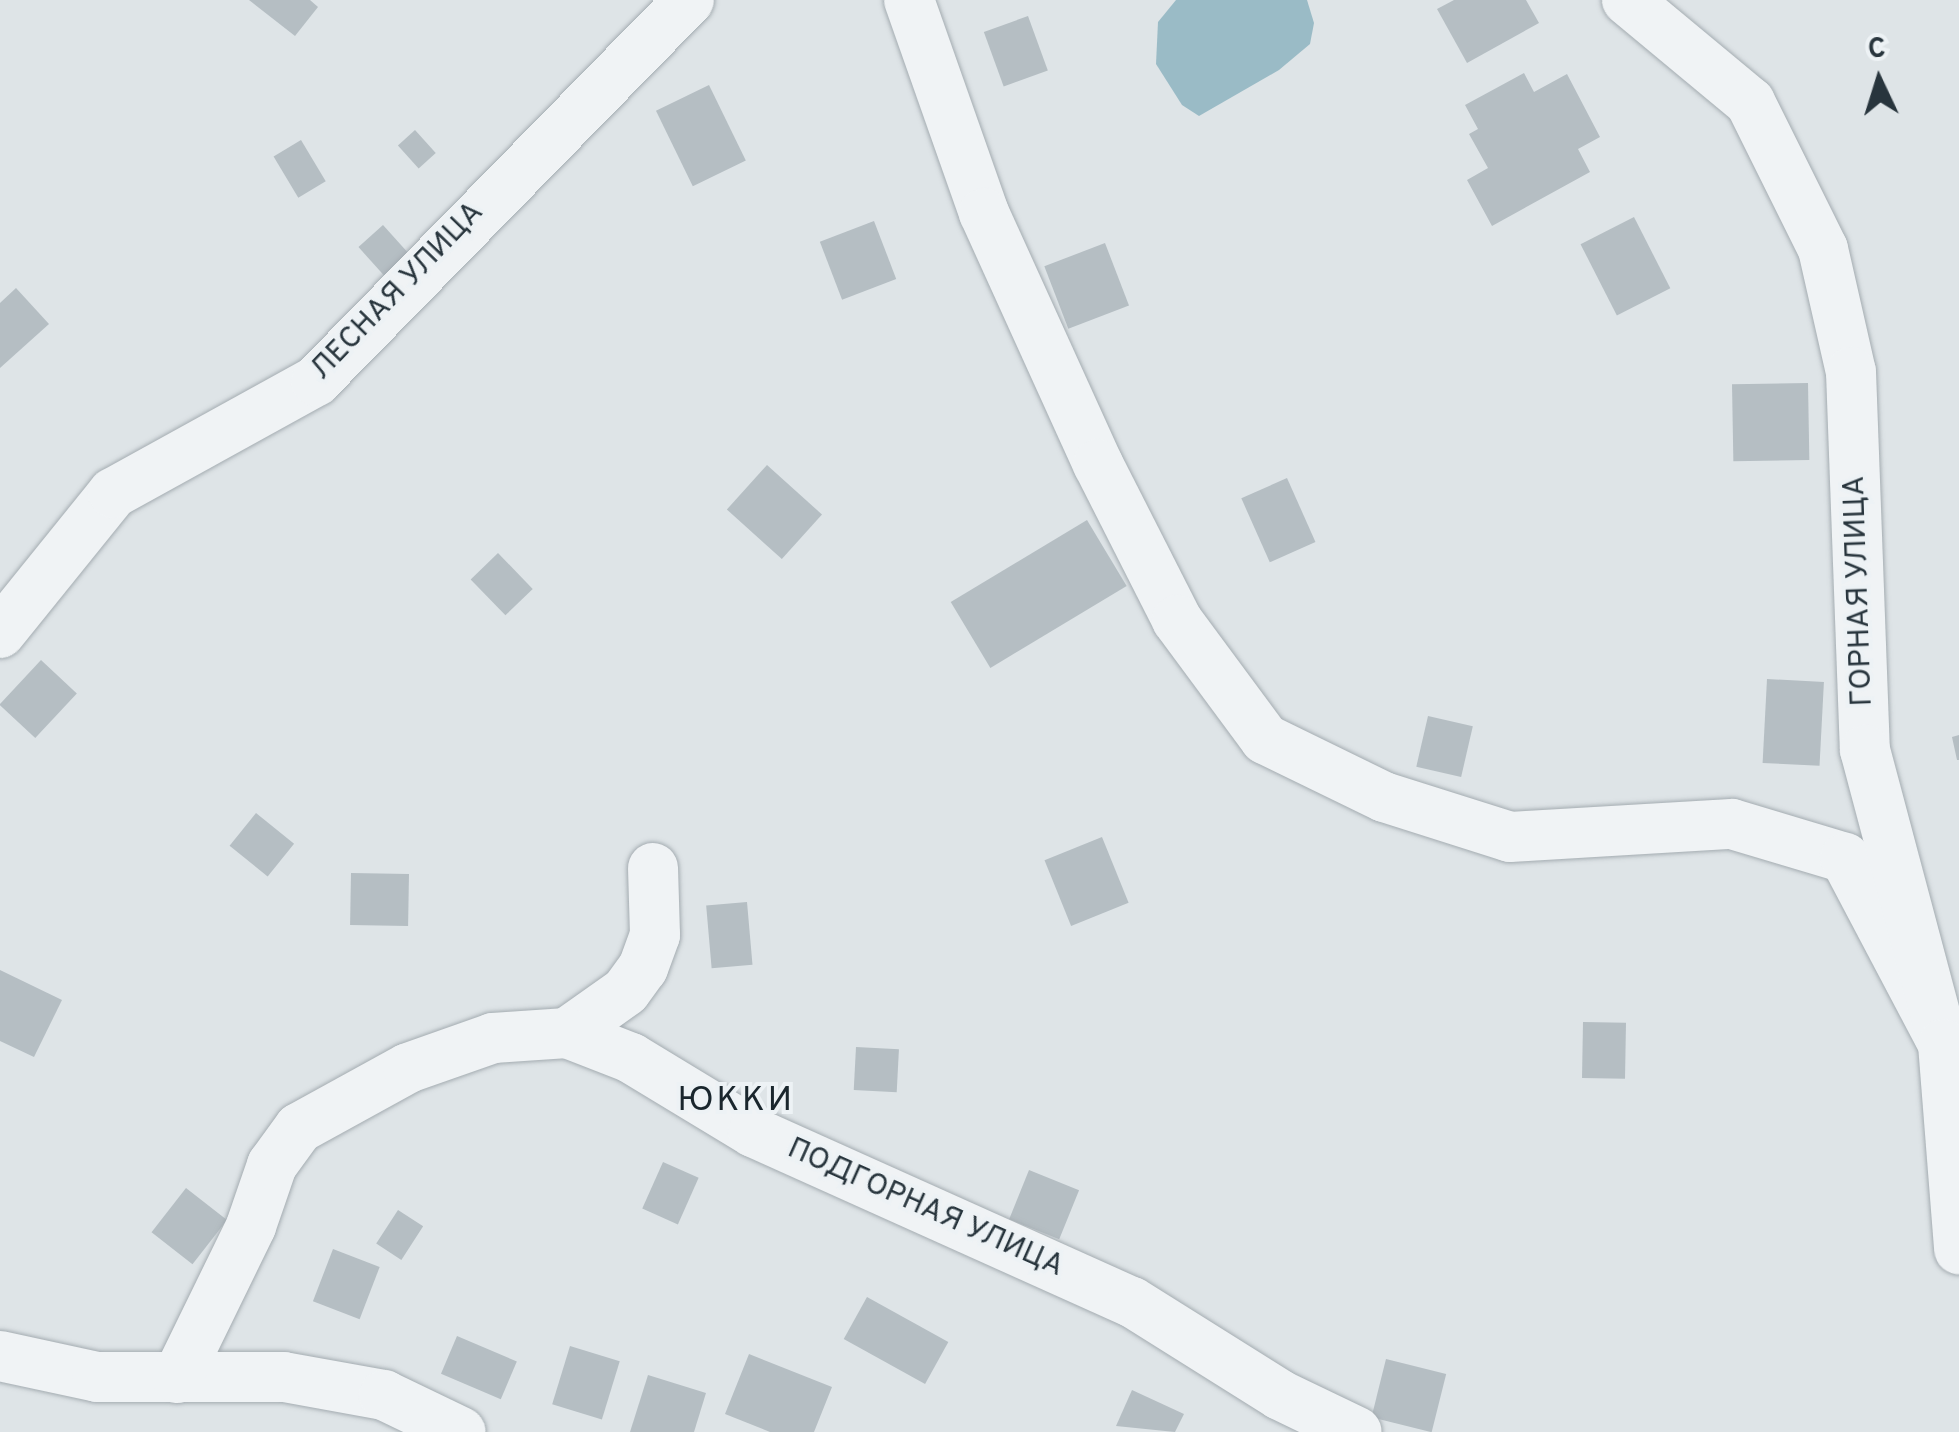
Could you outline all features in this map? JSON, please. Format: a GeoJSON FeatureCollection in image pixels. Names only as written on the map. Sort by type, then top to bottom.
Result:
{"type":"FeatureCollection","features":[{"type":"Feature","properties":{"kind":"street","name":"ЛЕСНАЯ УЛИЦА"},"geometry":{"type":"LineString","coordinates":[[0,633],[112,494],[316,381],[690,0]]}},
{"type":"Feature","properties":{"kind":"street"},"geometry":{"type":"LineString","coordinates":[[909,0],[984,213],[1098,464],[1177,620],[1266,739],[1384,797],[1510,836],[1732,824],[1845,858],[1943,1044]]}},
{"type":"Feature","properties":{"kind":"street","name":"ГОРНАЯ УЛИЦА"},"geometry":{"type":"LineString","coordinates":[[1627,0],[1750,102],[1823,250],[1851,372],[1865,750],[1943,1044],[1959,1249]]}},
{"type":"Feature","properties":{"kind":"street"},"geometry":{"type":"LineString","coordinates":[[566,1032],[626,991],[644,968],[655,934],[653,868]]}},
{"type":"Feature","properties":{"kind":"street","name":"ПОДГОРНАЯ УЛИЦА"},"geometry":{"type":"LineString","coordinates":[[176,1378],[251,1226],[272,1165],[299,1128],[335,1103],[442,1056],[493,1038],[566,1032],[631,1058],[753,1132],[1132,1302],[1280,1395],[1358,1432]]}},
{"type":"Feature","properties":{"kind":"street"},"geometry":{"type":"LineString","coordinates":[[0,1356],[97,1377],[284,1378],[384,1395],[461,1432]]}},
{"type":"Feature","properties":{"kind":"water"},"geometry":{"type":"Polygon","coordinates":[[[1176,0],[1307,0],[1314,23],[1310,44],[1279,70],[1199,116],[1182,105],[1156,64],[1158,22],[1176,0]]]}},
{"type":"Feature","properties":{"kind":"building"},"geometry":{"type":"Polygon","coordinates":[[[249,0],[310,0],[318,7],[295,36],[249,0]]]}},
{"type":"Feature","properties":{"kind":"building"},"geometry":{"type":"Polygon","coordinates":[[[1454,0],[1526,0],[1539,23],[1467,63],[1437,9],[1454,0]]]}},
{"type":"Feature","properties":{"kind":"building"},"geometry":{"type":"Polygon","coordinates":[[[1028,16],[1048,71],[1004,87],[984,32],[1028,16]]]}},
{"type":"Feature","properties":{"kind":"building"},"geometry":{"type":"Polygon","coordinates":[[[1524,73],[1534,92],[1567,74],[1600,137],[1578,149],[1590,172],[1492,226],[1467,180],[1488,168],[1469,134],[1478,129],[1465,105],[1524,73]]]}},
{"type":"Feature","properties":{"kind":"building"},"geometry":{"type":"Polygon","coordinates":[[[709,85],[746,160],[693,186],[656,111],[709,85]]]}},
{"type":"Feature","properties":{"kind":"building"},"geometry":{"type":"Polygon","coordinates":[[[415,130],[436,153],[419,168],[398,145],[415,130]]]}},
{"type":"Feature","properties":{"kind":"building"},"geometry":{"type":"Polygon","coordinates":[[[301,140],[326,181],[298,198],[274,156],[301,140]]]}},
{"type":"Feature","properties":{"kind":"building"},"geometry":{"type":"Polygon","coordinates":[[[1634,217],[1670,288],[1617,316],[1581,244],[1634,217]]]}},
{"type":"Feature","properties":{"kind":"building"},"geometry":{"type":"Polygon","coordinates":[[[874,221],[896,279],[842,300],[820,242],[874,221]]]}},
{"type":"Feature","properties":{"kind":"building"},"geometry":{"type":"Polygon","coordinates":[[[383,225],[414,260],[390,282],[358,247],[383,225]]]}},
{"type":"Feature","properties":{"kind":"building"},"geometry":{"type":"Polygon","coordinates":[[[1105,243],[1129,306],[1068,329],[1044,266],[1105,243]]]}},
{"type":"Feature","properties":{"kind":"building"},"geometry":{"type":"Polygon","coordinates":[[[16,288],[49,324],[0,368],[0,303],[16,288]]]}},
{"type":"Feature","properties":{"kind":"building"},"geometry":{"type":"Polygon","coordinates":[[[1808,383],[1809,460],[1733,461],[1732,384],[1808,383]]]}},
{"type":"Feature","properties":{"kind":"building"},"geometry":{"type":"Polygon","coordinates":[[[767,465],[822,515],[782,559],[727,510],[767,465]]]}},
{"type":"Feature","properties":{"kind":"building"},"geometry":{"type":"Polygon","coordinates":[[[1287,478],[1315,542],[1270,562],[1241,498],[1287,478]]]}},
{"type":"Feature","properties":{"kind":"building"},"geometry":{"type":"Polygon","coordinates":[[[1087,520],[1127,586],[990,668],[951,602],[1087,520]]]}},
{"type":"Feature","properties":{"kind":"building"},"geometry":{"type":"Polygon","coordinates":[[[498,553],[533,589],[505,615],[471,579],[498,553]]]}},
{"type":"Feature","properties":{"kind":"building"},"geometry":{"type":"Polygon","coordinates":[[[41,660],[77,693],[35,738],[0,704],[41,660]]]}},
{"type":"Feature","properties":{"kind":"building"},"geometry":{"type":"Polygon","coordinates":[[[1767,679],[1824,682],[1820,766],[1763,763],[1767,679]]]}},
{"type":"Feature","properties":{"kind":"building"},"geometry":{"type":"Polygon","coordinates":[[[1428,716],[1473,726],[1461,777],[1416,767],[1428,716]]]}},
{"type":"Feature","properties":{"kind":"building"},"geometry":{"type":"Polygon","coordinates":[[[1959,735],[1959,760],[1957,760],[1952,737],[1959,735]]]}},
{"type":"Feature","properties":{"kind":"building"},"geometry":{"type":"Polygon","coordinates":[[[256,813],[294,844],[268,876],[230,846],[256,813]]]}},
{"type":"Feature","properties":{"kind":"building"},"geometry":{"type":"Polygon","coordinates":[[[1102,837],[1129,903],[1071,926],[1045,860],[1102,837]]]}},
{"type":"Feature","properties":{"kind":"building"},"geometry":{"type":"Polygon","coordinates":[[[351,873],[409,874],[408,926],[350,925],[351,873]]]}},
{"type":"Feature","properties":{"kind":"building"},"geometry":{"type":"Polygon","coordinates":[[[747,902],[752,965],[712,968],[706,906],[747,902]]]}},
{"type":"Feature","properties":{"kind":"building"},"geometry":{"type":"Polygon","coordinates":[[[0,970],[62,1000],[34,1057],[0,1041],[0,970]]]}},
{"type":"Feature","properties":{"kind":"building"},"geometry":{"type":"Polygon","coordinates":[[[1583,1022],[1626,1023],[1625,1079],[1582,1078],[1583,1022]]]}},
{"type":"Feature","properties":{"kind":"building"},"geometry":{"type":"Polygon","coordinates":[[[856,1047],[899,1049],[897,1092],[854,1090],[856,1047]]]}},
{"type":"Feature","properties":{"kind":"building"},"geometry":{"type":"Polygon","coordinates":[[[663,1162],[699,1178],[678,1224],[642,1209],[663,1162]]]}},
{"type":"Feature","properties":{"kind":"building"},"geometry":{"type":"Polygon","coordinates":[[[1029,1170],[1079,1190],[1059,1239],[1009,1219],[1029,1170]]]}},
{"type":"Feature","properties":{"kind":"building"},"geometry":{"type":"Polygon","coordinates":[[[186,1188],[227,1220],[192,1264],[152,1232],[186,1188]]]}},
{"type":"Feature","properties":{"kind":"building"},"geometry":{"type":"Polygon","coordinates":[[[398,1210],[423,1226],[401,1260],[376,1244],[398,1210]]]}},
{"type":"Feature","properties":{"kind":"building"},"geometry":{"type":"Polygon","coordinates":[[[333,1249],[380,1267],[360,1319],[313,1301],[333,1249]]]}},
{"type":"Feature","properties":{"kind":"building"},"geometry":{"type":"Polygon","coordinates":[[[867,1297],[948,1342],[925,1384],[844,1339],[867,1297]]]}},
{"type":"Feature","properties":{"kind":"building"},"geometry":{"type":"Polygon","coordinates":[[[457,1336],[517,1361],[501,1399],[441,1374],[457,1336]]]}},
{"type":"Feature","properties":{"kind":"building"},"geometry":{"type":"Polygon","coordinates":[[[570,1346],[620,1361],[602,1420],[552,1404],[570,1346]]]}},
{"type":"Feature","properties":{"kind":"building"},"geometry":{"type":"Polygon","coordinates":[[[749,1354],[832,1387],[814,1432],[770,1432],[725,1414],[749,1354]]]}},
{"type":"Feature","properties":{"kind":"building"},"geometry":{"type":"Polygon","coordinates":[[[1386,1359],[1446,1374],[1432,1432],[1371,1417],[1386,1359]]]}},
{"type":"Feature","properties":{"kind":"building"},"geometry":{"type":"Polygon","coordinates":[[[648,1375],[706,1393],[694,1432],[630,1432],[648,1375]]]}},
{"type":"Feature","properties":{"kind":"building"},"geometry":{"type":"Polygon","coordinates":[[[1132,1390],[1184,1414],[1175,1432],[1116,1426],[1132,1390]]]}},
{"type":"Feature","properties":{"kind":"district","name":"ЮККИ"},"geometry":{"type":"Point","coordinates":[736,1101]}}]}
